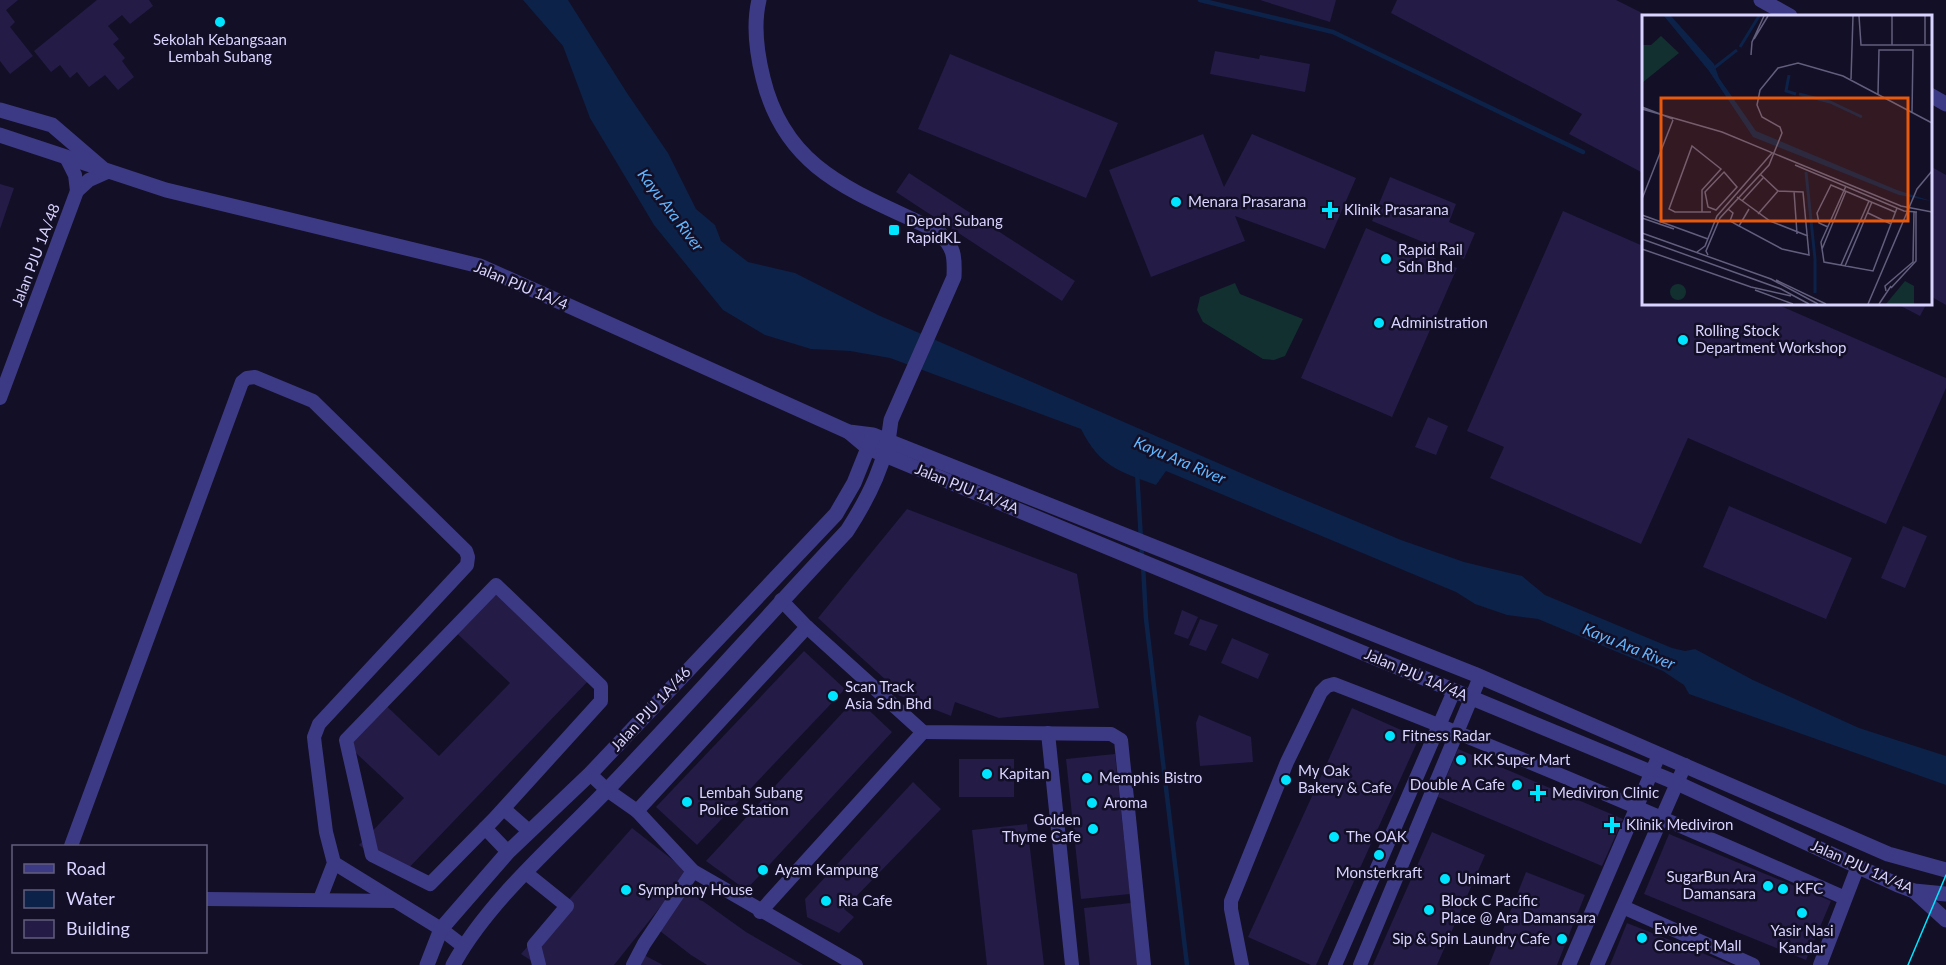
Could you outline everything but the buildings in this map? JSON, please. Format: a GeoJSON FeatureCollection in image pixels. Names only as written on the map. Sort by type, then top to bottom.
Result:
{"type":"FeatureCollection","features":[{"type":"Feature","properties":{"kind":"street"},"geometry":{"type":"LineString","coordinates":[[759,0],[758,58],[767,95],[786,135],[810,163],[850,188],[939,232],[950,244],[953,252],[954,277],[893,417],[870,442]]}},
{"type":"Feature","properties":{"kind":"street"},"geometry":{"type":"LineString","coordinates":[[1761,0],[1788,15]]}},
{"type":"Feature","properties":{"kind":"street"},"geometry":{"type":"LineString","coordinates":[[1931,96],[1946,104]]}},
{"type":"Feature","properties":{"kind":"street","name":"Jalan PJU 1A/4"},"geometry":{"type":"LineString","coordinates":[[0,111],[52,125],[107,172]]}},
{"type":"Feature","properties":{"kind":"street","name":"Jalan PJU 1A/4"},"geometry":{"type":"LineString","coordinates":[[0,135],[166,190],[480,266],[886,448]]}},
{"type":"Feature","properties":{"kind":"street","name":"Jalan PJU 1A/48"},"geometry":{"type":"LineString","coordinates":[[67,159],[75,175],[77,191]]}},
{"type":"Feature","properties":{"kind":"street","name":"Jalan PJU 1A/48"},"geometry":{"type":"LineString","coordinates":[[0,398],[77,191],[89,180],[107,172]]}},
{"type":"Feature","properties":{"kind":"street"},"geometry":{"type":"LineString","coordinates":[[71,845],[242,382],[247,378],[255,377],[313,401],[466,551],[468,557],[467,565],[319,724],[314,737],[326,832],[334,863],[320,899]]}},
{"type":"Feature","properties":{"kind":"street","name":"Jalan PJU 1A/46"},"geometry":{"type":"LineString","coordinates":[[453,965],[463,946],[497,904],[607,790],[781,600],[848,531],[875,479],[886,448],[893,417]]}},
{"type":"Feature","properties":{"kind":"street","name":"Jalan PJU 1A/46"},"geometry":{"type":"LineString","coordinates":[[427,965],[441,929],[508,852],[590,774],[836,514],[854,483],[870,442]]}},
{"type":"Feature","properties":{"kind":"street","name":"Jalan PJU 1A/4A"},"geometry":{"type":"LineString","coordinates":[[886,448],[907,464],[1677,783],[1914,891],[1946,894]]}},
{"type":"Feature","properties":{"kind":"street","name":"Jalan PJU 1A/4A"},"geometry":{"type":"LineString","coordinates":[[886,448],[1130,537],[1480,677],[1888,854],[1946,870]]}},
{"type":"Feature","properties":{"kind":"street"},"geometry":{"type":"LineString","coordinates":[[875,479],[889,470],[907,464]]}},
{"type":"Feature","properties":{"kind":"street"},"geometry":{"type":"LineString","coordinates":[[496,585],[601,686],[601,701],[485,828],[430,884],[372,855],[346,740],[496,585]]}},
{"type":"Feature","properties":{"kind":"street"},"geometry":{"type":"LineString","coordinates":[[781,600],[807,627],[923,732],[1111,734],[1121,740],[1144,965]]}},
{"type":"Feature","properties":{"kind":"street"},"geometry":{"type":"LineString","coordinates":[[637,811],[807,627]]}},
{"type":"Feature","properties":{"kind":"street"},"geometry":{"type":"LineString","coordinates":[[1360,965],[1480,677]]}},
{"type":"Feature","properties":{"kind":"street"},"geometry":{"type":"LineString","coordinates":[[1242,965],[1231,901],[1287,762],[1321,692],[1327,686],[1334,684],[1440,724],[1662,817],[1845,898]]}},
{"type":"Feature","properties":{"kind":"street"},"geometry":{"type":"LineString","coordinates":[[1335,965],[1454,691]]}},
{"type":"Feature","properties":{"kind":"street"},"geometry":{"type":"LineString","coordinates":[[760,912],[923,732]]}},
{"type":"Feature","properties":{"kind":"street"},"geometry":{"type":"LineString","coordinates":[[1048,733],[1072,965]]}},
{"type":"Feature","properties":{"kind":"street"},"geometry":{"type":"LineString","coordinates":[[1569,965],[1659,754]]}},
{"type":"Feature","properties":{"kind":"street"},"geometry":{"type":"LineString","coordinates":[[1597,965],[1685,765]]}},
{"type":"Feature","properties":{"kind":"street"},"geometry":{"type":"LineString","coordinates":[[590,774],[607,790],[637,811],[693,871],[760,912],[856,965]]}},
{"type":"Feature","properties":{"kind":"street"},"geometry":{"type":"LineString","coordinates":[[504,809],[529,831]]}},
{"type":"Feature","properties":{"kind":"street"},"geometry":{"type":"LineString","coordinates":[[485,828],[508,852]]}},
{"type":"Feature","properties":{"kind":"street"},"geometry":{"type":"LineString","coordinates":[[334,863],[441,929],[463,946]]}},
{"type":"Feature","properties":{"kind":"street"},"geometry":{"type":"LineString","coordinates":[[1820,965],[1858,866]]}},
{"type":"Feature","properties":{"kind":"street"},"geometry":{"type":"LineString","coordinates":[[633,965],[644,944],[693,871]]}},
{"type":"Feature","properties":{"kind":"street"},"geometry":{"type":"LineString","coordinates":[[526,873],[567,906],[534,945],[539,965]]}},
{"type":"Feature","properties":{"kind":"street"},"geometry":{"type":"LineString","coordinates":[[1914,891],[1946,920]]}},
{"type":"Feature","properties":{"kind":"street"},"geometry":{"type":"LineString","coordinates":[[207,898],[395,901]]}},
{"type":"Feature","properties":{"kind":"street"},"geometry":{"type":"LineString","coordinates":[[1623,906],[1752,965]]}},
{"type":"Feature","properties":{"kind":"green space"},"geometry":{"type":"Polygon","coordinates":[[[1235,283],[1240,294],[1303,319],[1285,356],[1274,360],[1263,359],[1203,322],[1197,310],[1200,297],[1235,283]]]}},
{"type":"Feature","properties":{"kind":"water","name":"Kayu Ara River"},"geometry":{"type":"Polygon","coordinates":[[[523,0],[568,0],[668,153],[696,209],[715,225],[721,241],[748,262],[795,273],[878,315],[1401,540],[1464,562],[1522,576],[1545,595],[1672,648],[1685,651],[1695,649],[1753,680],[1859,728],[1946,756],[1946,785],[1689,694],[1684,685],[1663,671],[1538,619],[1507,615],[1475,604],[1456,592],[1166,471],[1156,485],[1131,476],[1103,460],[1088,442],[1081,429],[890,358],[850,351],[811,349],[765,335],[723,310],[654,225],[590,118],[563,46],[523,0]]]}},
{"type":"Feature","properties":{"kind":"waterway"},"geometry":{"type":"LineString","coordinates":[[1200,0],[1333,32],[1583,152]]}},
{"type":"Feature","properties":{"kind":"waterway"},"geometry":{"type":"LineString","coordinates":[[1137,472],[1142,557]]}},
{"type":"Feature","properties":{"kind":"waterway"},"geometry":{"type":"LineString","coordinates":[[1143,565],[1146,619],[1187,965]]}},
{"type":"Feature","properties":{"kind":"tram line"},"geometry":{"type":"LineString","coordinates":[[1908,965],[1946,875]]}},
{"type":"Feature","properties":{"kind":"place","name":"Sekolah Kebangsaan Lembah Subang"},"geometry":{"type":"Point","coordinates":[220,22]}},
{"type":"Feature","properties":{"kind":"place","name":"Menara Prasarana"},"geometry":{"type":"Point","coordinates":[1176,202]}},
{"type":"Feature","properties":{"kind":"place","name":"Klinik Prasarana"},"geometry":{"type":"Point","coordinates":[1330,210]}},
{"type":"Feature","properties":{"kind":"place","name":"Depoh Subang RapidKL"},"geometry":{"type":"Point","coordinates":[894,230]}},
{"type":"Feature","properties":{"kind":"place","name":"Rapid Rail Sdn Bhd"},"geometry":{"type":"Point","coordinates":[1386,259]}},
{"type":"Feature","properties":{"kind":"place","name":"Administration"},"geometry":{"type":"Point","coordinates":[1379,323]}},
{"type":"Feature","properties":{"kind":"place","name":"Rolling Stock Department Workshop"},"geometry":{"type":"Point","coordinates":[1683,340]}},
{"type":"Feature","properties":{"kind":"place","name":"Scan Track Asia Sdn Bhd"},"geometry":{"type":"Point","coordinates":[833,696]}},
{"type":"Feature","properties":{"kind":"place","name":"Fitness Radar"},"geometry":{"type":"Point","coordinates":[1390,736]}},
{"type":"Feature","properties":{"kind":"place","name":"KK Super Mart"},"geometry":{"type":"Point","coordinates":[1461,760]}},
{"type":"Feature","properties":{"kind":"place","name":"Kapitan"},"geometry":{"type":"Point","coordinates":[987,774]}},
{"type":"Feature","properties":{"kind":"place","name":"Memphis Bistro"},"geometry":{"type":"Point","coordinates":[1087,778]}},
{"type":"Feature","properties":{"kind":"place","name":"My Oak Bakery & Cafe"},"geometry":{"type":"Point","coordinates":[1286,780]}},
{"type":"Feature","properties":{"kind":"place","name":"Double A Cafe"},"geometry":{"type":"Point","coordinates":[1517,785]}},
{"type":"Feature","properties":{"kind":"place","name":"Mediviron Clinic"},"geometry":{"type":"Point","coordinates":[1538,793]}},
{"type":"Feature","properties":{"kind":"place","name":"Lembah Subang Police Station"},"geometry":{"type":"Point","coordinates":[687,802]}},
{"type":"Feature","properties":{"kind":"place","name":"Aroma"},"geometry":{"type":"Point","coordinates":[1092,803]}},
{"type":"Feature","properties":{"kind":"place","name":"Klinik Mediviron"},"geometry":{"type":"Point","coordinates":[1612,825]}},
{"type":"Feature","properties":{"kind":"place","name":"Golden Thyme Cafe"},"geometry":{"type":"Point","coordinates":[1093,829]}},
{"type":"Feature","properties":{"kind":"place","name":"The OAK"},"geometry":{"type":"Point","coordinates":[1334,837]}},
{"type":"Feature","properties":{"kind":"place","name":"Monsterkraft"},"geometry":{"type":"Point","coordinates":[1379,855]}},
{"type":"Feature","properties":{"kind":"place","name":"Ayam Kampung"},"geometry":{"type":"Point","coordinates":[763,870]}},
{"type":"Feature","properties":{"kind":"place","name":"Unimart"},"geometry":{"type":"Point","coordinates":[1445,879]}},
{"type":"Feature","properties":{"kind":"place","name":"SugarBun Ara Damansara"},"geometry":{"type":"Point","coordinates":[1768,886]}},
{"type":"Feature","properties":{"kind":"place","name":"KFC"},"geometry":{"type":"Point","coordinates":[1783,889]}},
{"type":"Feature","properties":{"kind":"place","name":"Symphony House"},"geometry":{"type":"Point","coordinates":[626,890]}},
{"type":"Feature","properties":{"kind":"place","name":"Ria Cafe"},"geometry":{"type":"Point","coordinates":[826,901]}},
{"type":"Feature","properties":{"kind":"place","name":"Block C Pacific Place @ Ara Damansara"},"geometry":{"type":"Point","coordinates":[1429,910]}},
{"type":"Feature","properties":{"kind":"place","name":"Yasir Nasi Kandar"},"geometry":{"type":"Point","coordinates":[1802,913]}},
{"type":"Feature","properties":{"kind":"place","name":"Evolve Concept Mall"},"geometry":{"type":"Point","coordinates":[1642,938]}},
{"type":"Feature","properties":{"kind":"place","name":"Sip & Spin Laundry Cafe"},"geometry":{"type":"Point","coordinates":[1562,939]}}]}
